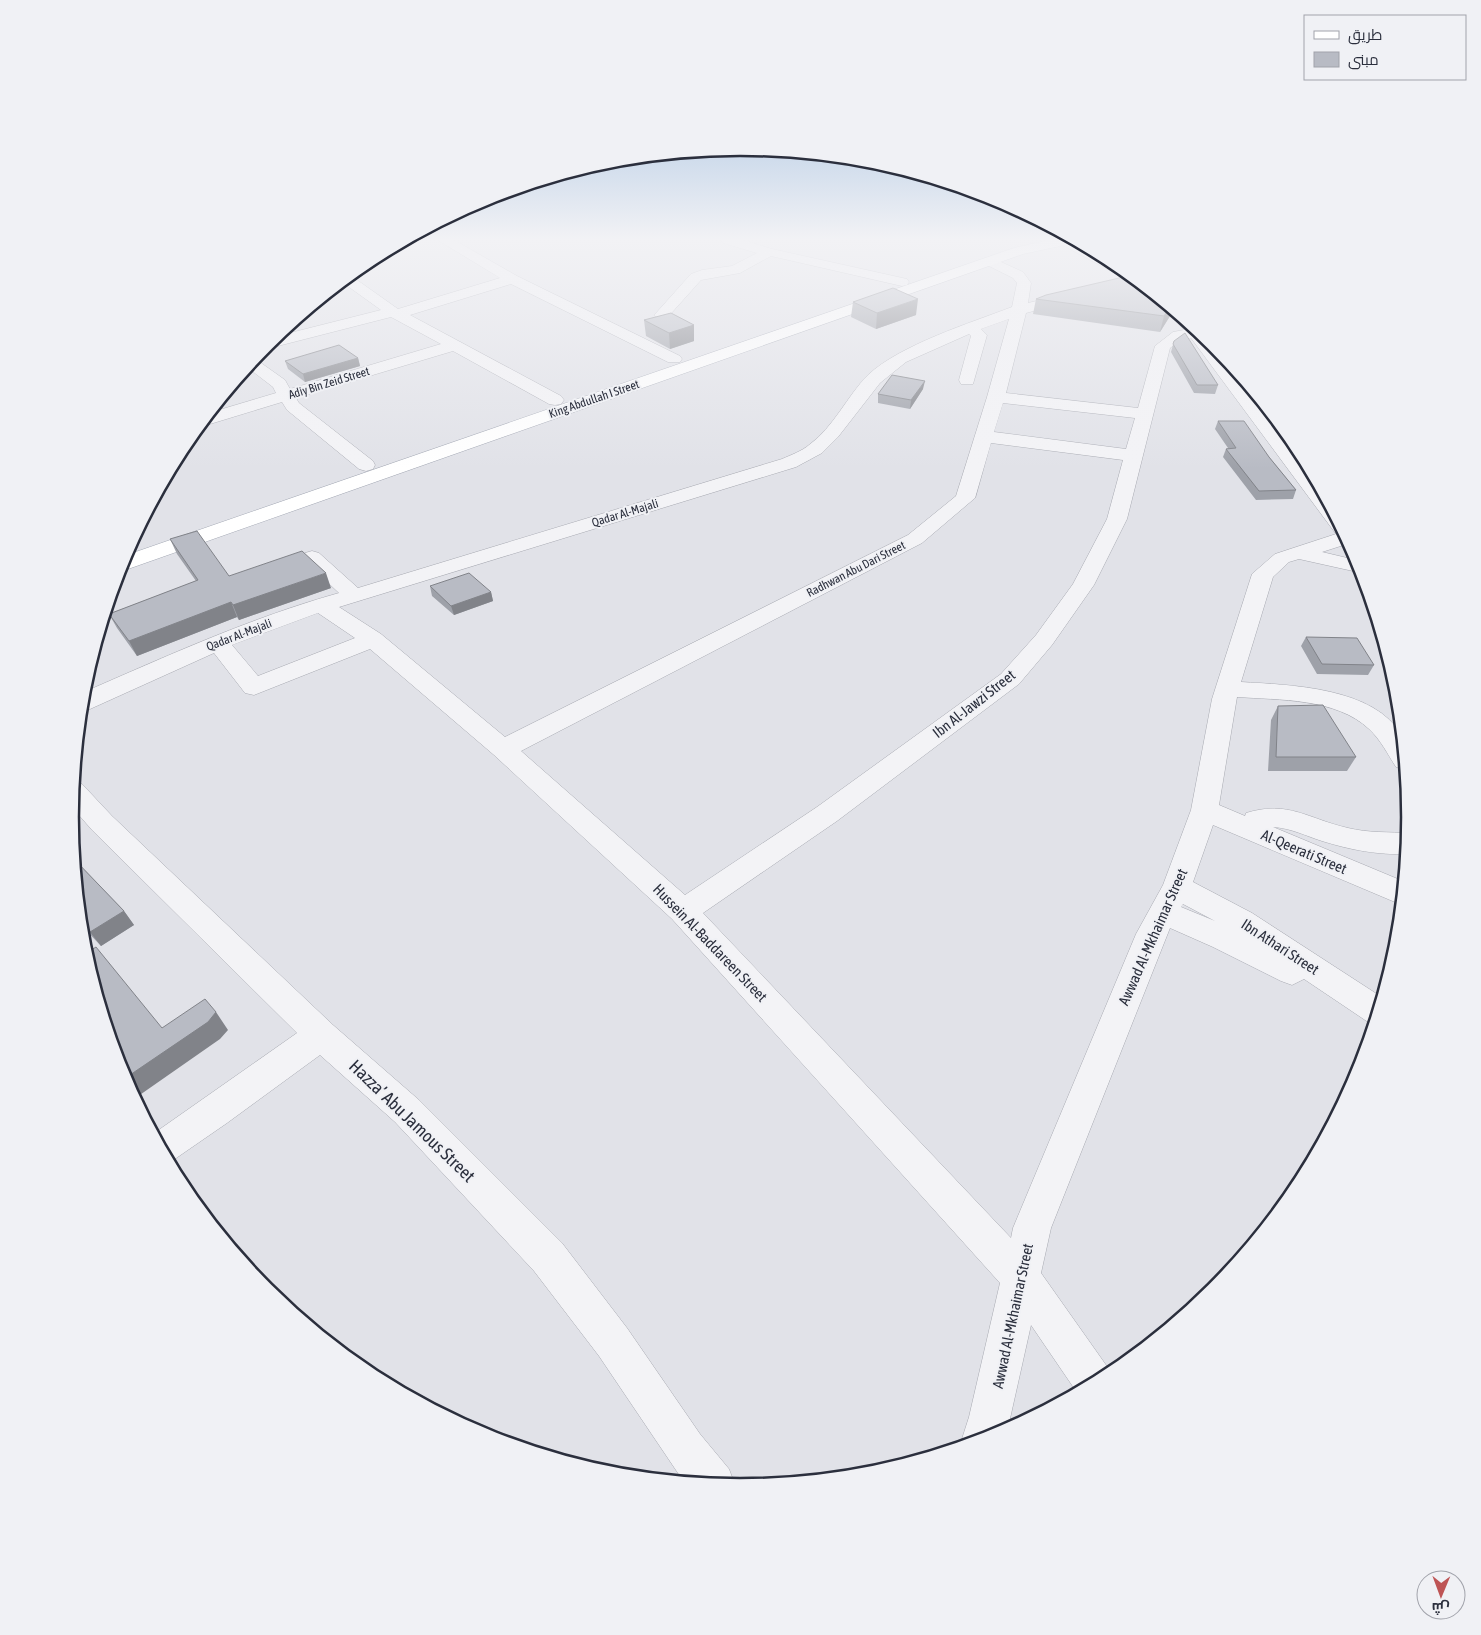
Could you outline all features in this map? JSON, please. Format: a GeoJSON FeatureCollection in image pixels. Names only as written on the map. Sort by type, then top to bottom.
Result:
{"type":"FeatureCollection","features":[{"type":"Feature","properties":{"kind":"main road","name":"King Abdullah I Street"},"geometry":{"type":"LineString","coordinates":[[139,541],[800,316]]}},
{"type":"Feature","properties":{"kind":"main road","name":"King Abdullah I Street"},"geometry":{"type":"LineString","coordinates":[[131,560],[831,316]]}},
{"type":"Feature","properties":{"kind":"street"},"geometry":{"type":"LineString","coordinates":[[284,340],[381,316]]}},
{"type":"Feature","properties":{"kind":"street"},"geometry":{"type":"LineString","coordinates":[[401,316],[555,400]]}},
{"type":"Feature","properties":{"kind":"street"},"geometry":{"type":"LineString","coordinates":[[588,316],[674,359]]}},
{"type":"Feature","properties":{"kind":"street","name":"Qadar Al-Majali"},"geometry":{"type":"LineString","coordinates":[[89,699],[216,642],[321,604],[354,596],[789,463],[816,448],[827,438],[874,380],[887,367],[929,346],[1002,316]]}},
{"type":"Feature","properties":{"kind":"street","name":"Radhwan Abu Dari Street"},"geometry":{"type":"LineString","coordinates":[[503,749],[915,539],[965,498],[996,397],[1017,316]]}},
{"type":"Feature","properties":{"kind":"street"},"geometry":{"type":"LineString","coordinates":[[967,380],[979,335],[970,328]]}},
{"type":"Feature","properties":{"kind":"street","name":"Ibn Al-Jawzi Street"},"geometry":{"type":"LineString","coordinates":[[683,911],[827,814],[1010,679],[1044,640],[1083,584],[1117,519],[1163,346],[1193,336]]}},
{"type":"Feature","properties":{"kind":"street","name":"Adiy Bin Zeid Street"},"geometry":{"type":"LineString","coordinates":[[213,417],[455,345]]}},
{"type":"Feature","properties":{"kind":"street"},"geometry":{"type":"LineString","coordinates":[[257,367],[279,384],[293,406],[366,465]]}},
{"type":"Feature","properties":{"kind":"street"},"geometry":{"type":"LineString","coordinates":[[1236,379],[1255,402],[1314,488]]}},
{"type":"Feature","properties":{"kind":"street"},"geometry":{"type":"LineString","coordinates":[[996,397],[1144,414]]}},
{"type":"Feature","properties":{"kind":"street"},"geometry":{"type":"LineString","coordinates":[[983,436],[1134,456]]}},
{"type":"Feature","properties":{"kind":"street","name":"Awwad Al-Mkhaimar Street"},"geometry":{"type":"LineString","coordinates":[[985,1432],[1032,1228],[1151,934],[1171,900],[1205,810],[1227,690],[1263,574],[1282,558],[1340,539]]}},
{"type":"Feature","properties":{"kind":"street"},"geometry":{"type":"LineString","coordinates":[[1297,553],[1352,565]]}},
{"type":"Feature","properties":{"kind":"street"},"geometry":{"type":"LineString","coordinates":[[312,557],[354,596]]}},
{"type":"Feature","properties":{"kind":"street","name":"Hussein Al-Baddareen Street"},"geometry":{"type":"LineString","coordinates":[[321,604],[374,639],[503,749],[683,911],[1021,1277],[1092,1378]]}},
{"type":"Feature","properties":{"kind":"street"},"geometry":{"type":"LineString","coordinates":[[216,642],[254,687],[374,639]]}},
{"type":"Feature","properties":{"kind":"street"},"geometry":{"type":"LineString","coordinates":[[1227,690],[1320,699],[1361,711],[1378,723],[1399,753]]}},
{"type":"Feature","properties":{"kind":"street","name":"Hazza’ Abu Jamous Street"},"geometry":{"type":"LineString","coordinates":[[79,798],[102,824],[321,1034],[407,1111],[548,1257],[613,1342],[685,1449],[708,1478]]}},
{"type":"Feature","properties":{"kind":"street","name":"Al-Qeerati Street"},"geometry":{"type":"LineString","coordinates":[[1205,810],[1398,892]]}},
{"type":"Feature","properties":{"kind":"street"},"geometry":{"type":"LineString","coordinates":[[1251,829],[1256,820],[1266,816],[1286,818],[1340,837],[1379,844],[1401,843]]}},
{"type":"Feature","properties":{"kind":"street","name":"Ibn Athari Street"},"geometry":{"type":"LineString","coordinates":[[1171,900],[1224,938],[1373,1011]]}},
{"type":"Feature","properties":{"kind":"street"},"geometry":{"type":"LineString","coordinates":[[166,1146],[321,1034]]}},
{"type":"Feature","properties":{"kind":"building"},"geometry":{"type":"Polygon","coordinates":[[[658,316],[677,316],[694,325],[669,333],[644,320],[658,316]]]}},
{"type":"Feature","properties":{"kind":"building"},"geometry":{"type":"Polygon","coordinates":[[[1185,333],[1218,385],[1197,385],[1173,344],[1174,341],[1185,333]]]}},
{"type":"Feature","properties":{"kind":"building"},"geometry":{"type":"Polygon","coordinates":[[[339,345],[358,358],[303,374],[285,361],[339,345]]]}},
{"type":"Feature","properties":{"kind":"building"},"geometry":{"type":"Polygon","coordinates":[[[892,375],[925,381],[911,400],[878,394],[892,375]]]}},
{"type":"Feature","properties":{"kind":"building"},"geometry":{"type":"Polygon","coordinates":[[[1218,421],[1244,421],[1269,457],[1296,490],[1259,491],[1226,449],[1236,448],[1218,421]]]}},
{"type":"Feature","properties":{"kind":"building"},"geometry":{"type":"Polygon","coordinates":[[[197,531],[229,576],[302,551],[326,573],[233,605],[231,602],[129,641],[111,616],[111,613],[198,580],[170,539],[197,531]]]}},
{"type":"Feature","properties":{"kind":"building"},"geometry":{"type":"Polygon","coordinates":[[[469,573],[491,592],[451,606],[430,586],[469,573]]]}},
{"type":"Feature","properties":{"kind":"building"},"geometry":{"type":"Polygon","coordinates":[[[1306,637],[1357,638],[1374,665],[1322,664],[1306,637]]]}},
{"type":"Feature","properties":{"kind":"building"},"geometry":{"type":"Polygon","coordinates":[[[1323,705],[1356,757],[1276,757],[1278,706],[1323,705]]]}},
{"type":"Feature","properties":{"kind":"building"},"geometry":{"type":"Polygon","coordinates":[[[80,866],[124,911],[90,932],[84,904],[80,866]]]}},
{"type":"Feature","properties":{"kind":"building"},"geometry":{"type":"Polygon","coordinates":[[[96,947],[162,1028],[205,999],[216,1012],[208,1022],[131,1075],[101,989],[92,950],[96,947]]]}}]}
